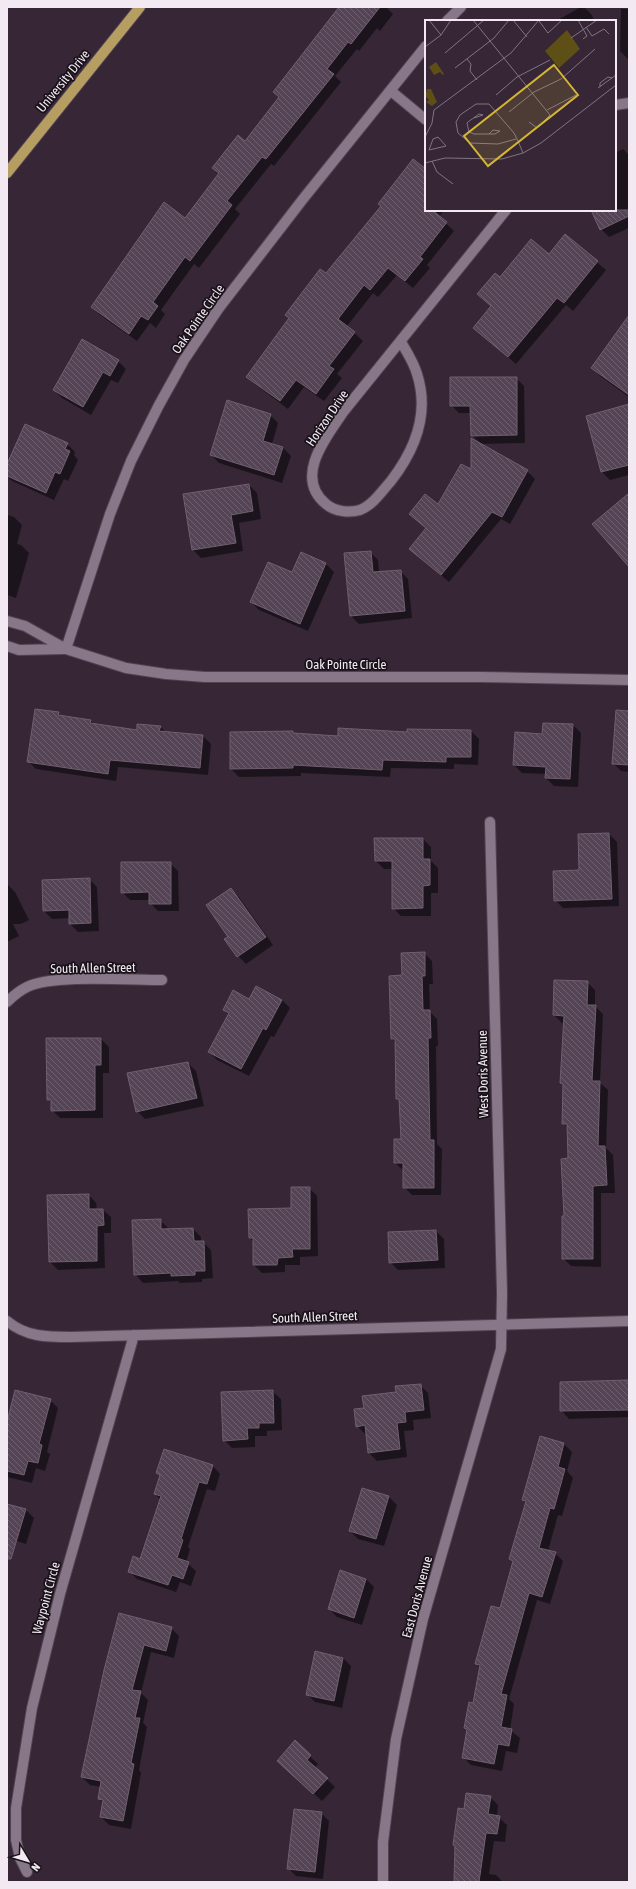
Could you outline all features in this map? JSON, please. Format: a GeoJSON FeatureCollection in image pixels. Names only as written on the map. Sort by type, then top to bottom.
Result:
{"type":"FeatureCollection","features":[{"type":"Feature","properties":{"kind":"main road","name":"University Drive"},"geometry":{"type":"LineString","coordinates":[[7,173],[140,7]]}},
{"type":"Feature","properties":{"kind":"street"},"geometry":{"type":"LineString","coordinates":[[448,20],[461,7]]}},
{"type":"Feature","properties":{"kind":"street","name":"Oak Pointe Circle"},"geometry":{"type":"LineString","coordinates":[[66,649],[110,514],[131,461],[158,406],[184,360],[219,308],[303,199],[425,47]]}},
{"type":"Feature","properties":{"kind":"street"},"geometry":{"type":"LineString","coordinates":[[391,91],[425,119]]}},
{"type":"Feature","properties":{"kind":"street"},"geometry":{"type":"LineString","coordinates":[[616,105],[629,103]]}},
{"type":"Feature","properties":{"kind":"street","name":"Horizon Drive"},"geometry":{"type":"LineString","coordinates":[[401,342],[417,374],[421,390],[421,425],[416,439],[401,467],[370,504],[353,512],[336,510],[328,506],[317,494],[312,478],[315,458],[322,444],[344,411],[505,211]]}},
{"type":"Feature","properties":{"kind":"street","name":"Oak Pointe Circle"},"geometry":{"type":"LineString","coordinates":[[7,621],[25,626],[66,649],[126,668],[166,674],[205,677],[472,677],[629,680]]}},
{"type":"Feature","properties":{"kind":"street","name":"Oak Pointe Circle"},"geometry":{"type":"LineString","coordinates":[[7,646],[19,650],[66,649]]}},
{"type":"Feature","properties":{"kind":"street","name":"West Doris Avenue"},"geometry":{"type":"LineString","coordinates":[[490,822],[502,1324]]}},
{"type":"Feature","properties":{"kind":"street","name":"South Allen Street"},"geometry":{"type":"LineString","coordinates":[[7,1002],[27,986],[41,982],[81,979],[162,980]]}},
{"type":"Feature","properties":{"kind":"street","name":"South Allen Street"},"geometry":{"type":"LineString","coordinates":[[7,1321],[14,1327],[27,1333],[43,1337],[629,1321]]}},
{"type":"Feature","properties":{"kind":"street","name":"East Doris Avenue"},"geometry":{"type":"LineString","coordinates":[[383,1882],[384,1842],[396,1739],[423,1619],[501,1349],[502,1324]]}},
{"type":"Feature","properties":{"kind":"street","name":"Waypoint Circle"},"geometry":{"type":"LineString","coordinates":[[27,1872],[20,1858],[16,1840],[16,1808],[32,1708],[60,1594],[134,1335]]}},
{"type":"Feature","properties":{"kind":"building"},"geometry":{"type":"Polygon","coordinates":[[[339,7],[380,7],[351,44],[348,42],[327,69],[334,74],[266,159],[262,157],[227,201],[232,205],[190,261],[185,257],[153,302],[158,306],[148,320],[141,316],[129,334],[91,307],[164,202],[185,218],[219,173],[212,168],[238,135],[245,141],[279,97],[273,92],[339,7]]]}},
{"type":"Feature","properties":{"kind":"building"},"geometry":{"type":"Polygon","coordinates":[[[413,159],[425,168],[425,211],[433,211],[447,222],[420,257],[423,259],[405,281],[388,268],[370,290],[364,285],[338,319],[355,332],[329,366],[334,369],[316,394],[296,380],[280,401],[246,377],[289,318],[285,315],[320,269],[326,273],[381,206],[378,204],[413,159]]]}},
{"type":"Feature","properties":{"kind":"building"},"geometry":{"type":"Polygon","coordinates":[[[629,210],[629,216],[600,230],[591,211],[629,210]]]}},
{"type":"Feature","properties":{"kind":"building"},"geometry":{"type":"Polygon","coordinates":[[[565,234],[598,261],[564,303],[557,298],[508,357],[473,328],[491,306],[477,294],[495,273],[500,277],[531,239],[549,254],[565,234]]]}},
{"type":"Feature","properties":{"kind":"building"},"geometry":{"type":"Polygon","coordinates":[[[629,315],[629,395],[591,368],[629,315]]]}},
{"type":"Feature","properties":{"kind":"building"},"geometry":{"type":"Polygon","coordinates":[[[82,339],[119,360],[110,376],[103,372],[83,407],[53,390],[82,339]]]}},
{"type":"Feature","properties":{"kind":"building"},"geometry":{"type":"Polygon","coordinates":[[[450,377],[517,377],[517,435],[471,436],[470,406],[450,406],[450,377]]]}},
{"type":"Feature","properties":{"kind":"building"},"geometry":{"type":"Polygon","coordinates":[[[227,400],[271,414],[263,441],[283,447],[274,475],[210,455],[227,400]]]}},
{"type":"Feature","properties":{"kind":"building"},"geometry":{"type":"Polygon","coordinates":[[[629,404],[629,465],[601,472],[586,416],[629,404]]]}},
{"type":"Feature","properties":{"kind":"building"},"geometry":{"type":"Polygon","coordinates":[[[25,424],[68,443],[65,449],[70,451],[60,474],[55,472],[46,493],[7,476],[7,464],[25,424]]]}},
{"type":"Feature","properties":{"kind":"building"},"geometry":{"type":"Polygon","coordinates":[[[471,438],[528,470],[502,517],[492,512],[441,575],[409,549],[426,528],[409,514],[425,494],[438,504],[461,464],[471,469],[471,438]]]}},
{"type":"Feature","properties":{"kind":"building"},"geometry":{"type":"Polygon","coordinates":[[[249,484],[253,511],[231,515],[236,543],[192,550],[183,494],[249,484]]]}},
{"type":"Feature","properties":{"kind":"building"},"geometry":{"type":"Polygon","coordinates":[[[629,493],[629,567],[592,524],[629,493]]]}},
{"type":"Feature","properties":{"kind":"building"},"geometry":{"type":"Polygon","coordinates":[[[371,551],[373,572],[401,570],[405,611],[350,616],[344,553],[371,551]]]}},
{"type":"Feature","properties":{"kind":"building"},"geometry":{"type":"Polygon","coordinates":[[[301,552],[326,563],[300,624],[250,602],[268,562],[292,572],[301,552]]]}},
{"type":"Feature","properties":{"kind":"building"},"geometry":{"type":"Polygon","coordinates":[[[35,709],[59,712],[58,715],[91,720],[90,723],[137,730],[137,724],[161,726],[159,731],[203,735],[200,768],[110,760],[108,774],[27,762],[35,709]]]}},
{"type":"Feature","properties":{"kind":"building"},"geometry":{"type":"Polygon","coordinates":[[[616,710],[629,711],[629,765],[612,764],[616,710]]]}},
{"type":"Feature","properties":{"kind":"building"},"geometry":{"type":"Polygon","coordinates":[[[543,723],[573,724],[570,779],[545,778],[546,767],[513,765],[515,732],[542,734],[543,723]]]}},
{"type":"Feature","properties":{"kind":"building"},"geometry":{"type":"Polygon","coordinates":[[[338,728],[407,732],[407,729],[471,730],[471,757],[446,757],[446,762],[383,760],[382,770],[293,765],[293,768],[230,769],[230,732],[293,731],[293,733],[338,736],[338,728]]]}},
{"type":"Feature","properties":{"kind":"building"},"geometry":{"type":"Polygon","coordinates":[[[609,833],[612,899],[554,901],[553,871],[579,870],[578,834],[609,833]]]}},
{"type":"Feature","properties":{"kind":"building"},"geometry":{"type":"Polygon","coordinates":[[[374,838],[423,838],[423,859],[430,859],[430,885],[423,886],[423,908],[392,909],[392,861],[375,861],[374,838]]]}},
{"type":"Feature","properties":{"kind":"building"},"geometry":{"type":"Polygon","coordinates":[[[121,862],[171,862],[171,904],[149,904],[149,892],[121,893],[121,862]]]}},
{"type":"Feature","properties":{"kind":"building"},"geometry":{"type":"Polygon","coordinates":[[[90,878],[91,923],[69,924],[69,910],[43,911],[42,880],[90,878]]]}},
{"type":"Feature","properties":{"kind":"building"},"geometry":{"type":"Polygon","coordinates":[[[231,888],[266,937],[237,957],[224,939],[228,937],[206,905],[231,888]]]}},
{"type":"Feature","properties":{"kind":"building"},"geometry":{"type":"Polygon","coordinates":[[[425,952],[425,976],[422,976],[423,1010],[430,1010],[431,1038],[428,1038],[430,1140],[434,1140],[434,1188],[403,1188],[403,1163],[394,1163],[394,1139],[401,1139],[399,1099],[396,1099],[395,1039],[391,1039],[389,976],[402,975],[401,953],[425,952]]]}},
{"type":"Feature","properties":{"kind":"building"},"geometry":{"type":"Polygon","coordinates":[[[554,980],[588,981],[587,1005],[596,1005],[592,1081],[600,1081],[598,1146],[605,1146],[607,1185],[593,1186],[593,1259],[562,1259],[562,1216],[564,1216],[561,1159],[568,1158],[567,1124],[562,1124],[563,1084],[560,1083],[564,1016],[553,1015],[554,980]]]}},
{"type":"Feature","properties":{"kind":"building"},"geometry":{"type":"Polygon","coordinates":[[[256,986],[282,1000],[266,1030],[263,1028],[241,1069],[208,1052],[229,1013],[223,1010],[233,990],[249,999],[256,986]]]}},
{"type":"Feature","properties":{"kind":"building"},"geometry":{"type":"Polygon","coordinates":[[[46,1038],[101,1038],[101,1065],[95,1065],[95,1110],[51,1111],[51,1100],[47,1100],[46,1038]]]}},
{"type":"Feature","properties":{"kind":"building"},"geometry":{"type":"Polygon","coordinates":[[[188,1062],[197,1098],[136,1112],[127,1073],[188,1062]]]}},
{"type":"Feature","properties":{"kind":"building"},"geometry":{"type":"Polygon","coordinates":[[[291,1187],[310,1187],[310,1249],[292,1249],[293,1257],[278,1258],[277,1265],[253,1265],[253,1238],[249,1238],[248,1209],[291,1208],[291,1187]]]}},
{"type":"Feature","properties":{"kind":"building"},"geometry":{"type":"Polygon","coordinates":[[[89,1194],[89,1209],[103,1209],[104,1225],[97,1226],[97,1261],[49,1262],[47,1195],[89,1194]]]}},
{"type":"Feature","properties":{"kind":"building"},"geometry":{"type":"Polygon","coordinates":[[[161,1219],[161,1229],[193,1228],[194,1241],[204,1241],[205,1271],[195,1271],[195,1275],[171,1276],[171,1273],[134,1275],[132,1220],[161,1219]]]}},
{"type":"Feature","properties":{"kind":"building"},"geometry":{"type":"Polygon","coordinates":[[[436,1230],[438,1260],[389,1263],[388,1232],[436,1230]]]}},
{"type":"Feature","properties":{"kind":"building"},"geometry":{"type":"Polygon","coordinates":[[[629,1380],[629,1410],[560,1411],[560,1382],[629,1380]]]}},
{"type":"Feature","properties":{"kind":"building"},"geometry":{"type":"Polygon","coordinates":[[[421,1384],[424,1410],[405,1412],[406,1422],[397,1423],[400,1449],[368,1453],[365,1425],[356,1427],[354,1409],[364,1408],[362,1396],[396,1392],[395,1386],[421,1384]]]}},
{"type":"Feature","properties":{"kind":"building"},"geometry":{"type":"Polygon","coordinates":[[[15,1390],[51,1399],[39,1444],[42,1445],[38,1463],[28,1461],[24,1475],[7,1471],[7,1422],[15,1390]]]}},
{"type":"Feature","properties":{"kind":"building"},"geometry":{"type":"Polygon","coordinates":[[[273,1390],[274,1423],[259,1423],[259,1428],[247,1428],[248,1439],[223,1441],[221,1392],[273,1390]]]}},
{"type":"Feature","properties":{"kind":"building"},"geometry":{"type":"Polygon","coordinates":[[[540,1436],[564,1443],[558,1467],[565,1469],[554,1509],[550,1508],[539,1548],[556,1552],[542,1597],[529,1593],[501,1694],[507,1695],[501,1727],[512,1729],[509,1746],[498,1744],[494,1764],[462,1758],[467,1729],[464,1728],[469,1702],[473,1703],[480,1665],[475,1664],[491,1606],[500,1608],[513,1561],[509,1559],[526,1501],[522,1500],[540,1436]]]}},
{"type":"Feature","properties":{"kind":"building"},"geometry":{"type":"Polygon","coordinates":[[[164,1449],[213,1465],[207,1484],[199,1482],[181,1539],[183,1540],[177,1558],[189,1562],[183,1579],[172,1575],[168,1585],[128,1572],[133,1556],[140,1559],[161,1496],[154,1494],[160,1475],[156,1473],[164,1449]]]}},
{"type":"Feature","properties":{"kind":"building"},"geometry":{"type":"Polygon","coordinates":[[[362,1488],[389,1496],[376,1539],[349,1531],[362,1488]]]}},
{"type":"Feature","properties":{"kind":"building"},"geometry":{"type":"Polygon","coordinates":[[[7,1504],[26,1509],[11,1559],[7,1559],[7,1504]]]}},
{"type":"Feature","properties":{"kind":"building"},"geometry":{"type":"Polygon","coordinates":[[[340,1570],[366,1579],[354,1618],[328,1609],[340,1570]]]}},
{"type":"Feature","properties":{"kind":"building"},"geometry":{"type":"Polygon","coordinates":[[[119,1613],[172,1627],[166,1651],[144,1645],[132,1690],[141,1691],[135,1718],[140,1718],[131,1763],[134,1764],[123,1821],[100,1817],[103,1800],[98,1799],[101,1781],[81,1777],[104,1670],[119,1613]]]}},
{"type":"Feature","properties":{"kind":"building"},"geometry":{"type":"Polygon","coordinates":[[[315,1651],[343,1658],[334,1701],[306,1695],[315,1651]]]}},
{"type":"Feature","properties":{"kind":"building"},"geometry":{"type":"Polygon","coordinates":[[[295,1740],[311,1755],[307,1760],[328,1778],[313,1794],[277,1761],[295,1740]]]}},
{"type":"Feature","properties":{"kind":"building"},"geometry":{"type":"Polygon","coordinates":[[[466,1793],[491,1796],[488,1814],[500,1816],[497,1834],[486,1833],[479,1882],[454,1882],[455,1846],[453,1845],[458,1808],[464,1809],[466,1793]]]}},
{"type":"Feature","properties":{"kind":"building"},"geometry":{"type":"Polygon","coordinates":[[[294,1809],[322,1812],[315,1872],[287,1869],[294,1809]]]}}]}
